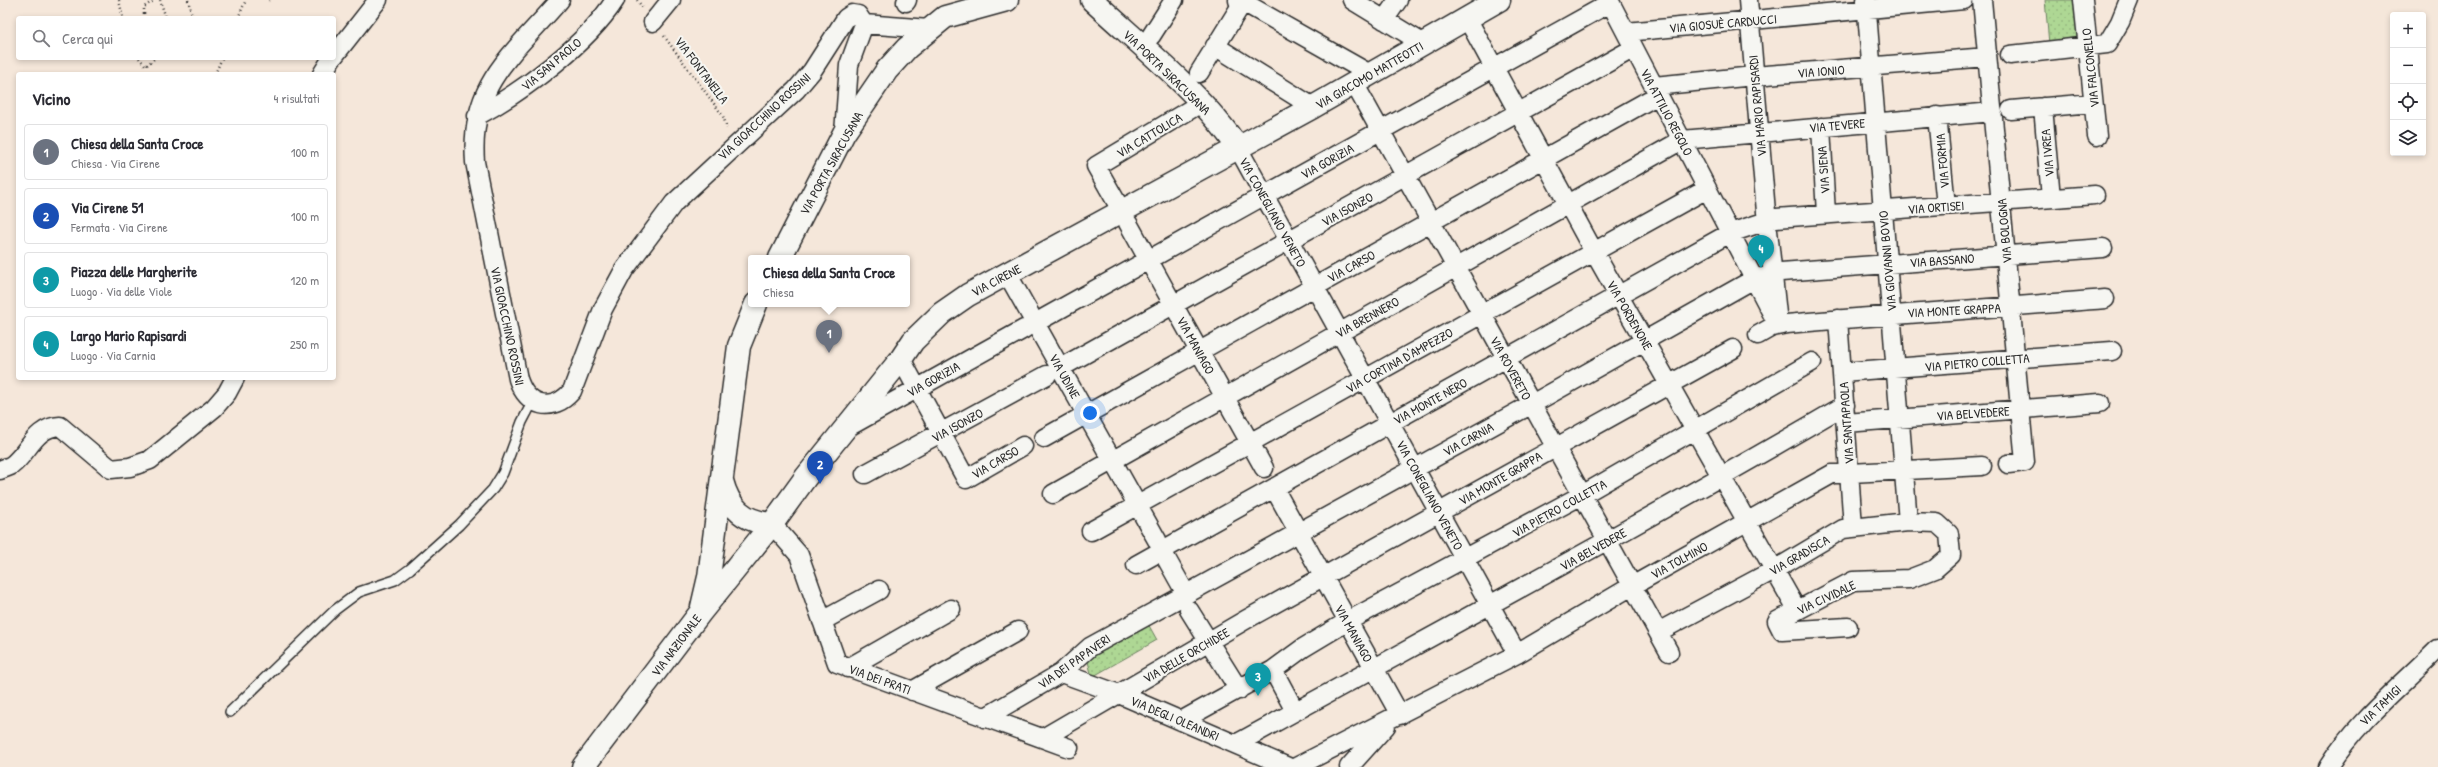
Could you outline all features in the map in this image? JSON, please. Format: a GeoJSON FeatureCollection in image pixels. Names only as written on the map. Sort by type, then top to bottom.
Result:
{"type":"FeatureCollection","features":[{"type":"Feature","properties":{"kind":"main road","name":"VIA PORTA SIRACUSANA"},"geometry":{"type":"LineString","coordinates":[[782,255],[844,133],[886,70],[907,48],[945,17],[1007,0]]}},
{"type":"Feature","properties":{"kind":"main road","name":"VIA PORTA SIRACUSANA"},"geometry":{"type":"LineString","coordinates":[[1092,0],[1201,103],[1225,128],[1238,148]]}},
{"type":"Feature","properties":{"kind":"main road","name":"VIA GIACOMO MATTEOTTI"},"geometry":{"type":"LineString","coordinates":[[1238,148],[1424,44],[1498,0]]}},
{"type":"Feature","properties":{"kind":"main road","name":"VIA CIRENE"},"geometry":{"type":"LineString","coordinates":[[806,477],[901,359],[913,341],[942,313],[968,295],[1125,216],[1238,148]]}},
{"type":"Feature","properties":{"kind":"main road"},"geometry":{"type":"LineString","coordinates":[[700,613],[709,577],[739,346],[755,307]]}},
{"type":"Feature","properties":{"kind":"main road","name":"VIA NAZIONALE"},"geometry":{"type":"LineString","coordinates":[[583,767],[700,613],[772,524],[806,477]]}},
{"type":"Feature","properties":{"kind":"main road"},"geometry":{"type":"LineString","coordinates":[[722,481],[726,495],[733,508],[744,517],[758,523],[772,524]]}},
{"type":"Feature","properties":{"kind":"street"},"geometry":{"type":"LineString","coordinates":[[336,53],[378,0]]}},
{"type":"Feature","properties":{"kind":"street","name":"VIA GIOACCHINO ROSSINI"},"geometry":{"type":"LineString","coordinates":[[560,0],[498,70],[485,92],[477,116],[474,141],[475,162],[518,378],[522,392],[539,405],[554,404],[564,401],[572,391],[603,309],[624,270],[674,202],[796,90],[816,65],[846,18],[852,14],[858,15],[864,24]]}},
{"type":"Feature","properties":{"kind":"street","name":"VIA SAN PAOLO"},"geometry":{"type":"LineString","coordinates":[[477,116],[501,103],[573,47],[597,23],[615,0]]}},
{"type":"Feature","properties":{"kind":"street"},"geometry":{"type":"LineString","coordinates":[[653,22],[671,0]]}},
{"type":"Feature","properties":{"kind":"street"},"geometry":{"type":"LineString","coordinates":[[1151,36],[1174,0]]}},
{"type":"Feature","properties":{"kind":"street"},"geometry":{"type":"LineString","coordinates":[[1352,0],[1424,44]]}},
{"type":"Feature","properties":{"kind":"street"},"geometry":{"type":"LineString","coordinates":[[1384,20],[1398,0]]}},
{"type":"Feature","properties":{"kind":"street","name":"VIA MARIO RAPISARDI"},"geometry":{"type":"LineString","coordinates":[[1748,0],[1759,132],[1777,273],[1778,325]]}},
{"type":"Feature","properties":{"kind":"street","name":"VIA GIOSUÈ CARDUCCI"},"geometry":{"type":"LineString","coordinates":[[1626,32],[1750,20],[1866,5],[1964,0]]}},
{"type":"Feature","properties":{"kind":"street","name":"VIA BOLOGNA"},"geometry":{"type":"LineString","coordinates":[[1982,0],[2020,409],[2016,463]]}},
{"type":"Feature","properties":{"kind":"street","name":"VIA FALCONELLO"},"geometry":{"type":"LineString","coordinates":[[2083,0],[2097,136]]}},
{"type":"Feature","properties":{"kind":"street"},"geometry":{"type":"LineString","coordinates":[[2010,55],[2088,48],[2107,44],[2120,22],[2129,0]]}},
{"type":"Feature","properties":{"kind":"street"},"geometry":{"type":"LineString","coordinates":[[1199,73],[1243,1],[1362,79]]}},
{"type":"Feature","properties":{"kind":"street","name":"VIA ATTILIO REGOLO"},"geometry":{"type":"LineString","coordinates":[[1609,1],[1708,189],[1751,281],[1778,325]]}},
{"type":"Feature","properties":{"kind":"street","name":"VIA GORIZIA"},"geometry":{"type":"LineString","coordinates":[[1044,318],[1381,131],[1609,1]]}},
{"type":"Feature","properties":{"kind":"street","name":"VIA GIOVANNI BOVIO"},"geometry":{"type":"LineString","coordinates":[[1866,5],[1908,522]]}},
{"type":"Feature","properties":{"kind":"street","name":"VIA PORDENONE"},"geometry":{"type":"LineString","coordinates":[[1467,18],[1618,296],[1797,610]]}},
{"type":"Feature","properties":{"kind":"street"},"geometry":{"type":"LineString","coordinates":[[844,133],[849,65],[864,24],[929,29]]}},
{"type":"Feature","properties":{"kind":"street"},"geometry":{"type":"LineString","coordinates":[[1215,46],[1313,107]]}},
{"type":"Feature","properties":{"kind":"street","name":"VIA ISONZO"},"geometry":{"type":"LineString","coordinates":[[865,474],[942,434],[1054,372],[1406,177],[1634,48]]}},
{"type":"Feature","properties":{"kind":"street","name":"VIA IONIO"},"geometry":{"type":"LineString","coordinates":[[1656,90],[1754,76],[1988,57]]}},
{"type":"Feature","properties":{"kind":"street"},"geometry":{"type":"LineString","coordinates":[[323,72],[331,60]]}},
{"type":"Feature","properties":{"kind":"street","name":"VIA ROVERETO"},"geometry":{"type":"LineString","coordinates":[[1362,79],[1381,131],[1669,652]]}},
{"type":"Feature","properties":{"kind":"street","name":"VIA CARSO"},"geometry":{"type":"LineString","coordinates":[[1044,438],[1543,159],[1656,90]]}},
{"type":"Feature","properties":{"kind":"street","name":"VIA CATTOLICA"},"geometry":{"type":"LineString","coordinates":[[1096,166],[1201,103]]}},
{"type":"Feature","properties":{"kind":"street"},"geometry":{"type":"LineString","coordinates":[[2011,110],[2093,103]]}},
{"type":"Feature","properties":{"kind":"street","name":"VIA IVREA"},"geometry":{"type":"LineString","coordinates":[[2043,107],[2051,198]]}},
{"type":"Feature","properties":{"kind":"street","name":"VIA TEVERE"},"geometry":{"type":"LineString","coordinates":[[1682,140],[1993,112]]}},
{"type":"Feature","properties":{"kind":"street","name":"VIA FORMIA"},"geometry":{"type":"LineString","coordinates":[[1937,116],[1946,206]]}},
{"type":"Feature","properties":{"kind":"street","name":"VIA SIENA"},"geometry":{"type":"LineString","coordinates":[[1821,127],[1826,214]]}},
{"type":"Feature","properties":{"kind":"street","name":"VIA BRENNERO"},"geometry":{"type":"LineString","coordinates":[[1053,494],[1224,396],[1456,268],[1682,140]]}},
{"type":"Feature","properties":{"kind":"street","name":"VIA CONEGLIANO VENETO"},"geometry":{"type":"LineString","coordinates":[[1238,148],[1517,654]]}},
{"type":"Feature","properties":{"kind":"street","name":"VIA MANIAGO"},"geometry":{"type":"LineString","coordinates":[[1096,166],[1264,468]]}},
{"type":"Feature","properties":{"kind":"street","name":"VIA CORTINA D'AMPEZZO"},"geometry":{"type":"LineString","coordinates":[[1092,531],[1708,189]]}},
{"type":"Feature","properties":{"kind":"street","name":"VIA ORTISEI"},"geometry":{"type":"LineString","coordinates":[[1727,232],[1769,217],[2096,195]]}},
{"type":"Feature","properties":{"kind":"street","name":"VIA MONTE NERO"},"geometry":{"type":"LineString","coordinates":[[1136,565],[1160,546],[1274,488],[1390,424],[1618,296],[1727,232]]}},
{"type":"Feature","properties":{"kind":"street","name":"VIA BASSANO"},"geometry":{"type":"LineString","coordinates":[[1751,281],[1777,273],[2103,248]]}},
{"type":"Feature","properties":{"kind":"street","name":"VIA UDINE"},"geometry":{"type":"LineString","coordinates":[[1008,275],[1054,372],[1086,414],[1160,546],[1209,642],[1236,685]]}},
{"type":"Feature","properties":{"kind":"street","name":"VIA CARNIA"},"geometry":{"type":"LineString","coordinates":[[1188,602],[1299,532],[1645,342],[1751,281]]}},
{"type":"Feature","properties":{"kind":"street","name":"VIA MONTE GRAPPA"},"geometry":{"type":"LineString","coordinates":[[1758,335],[1778,325],[1891,314],[2011,307],[2105,298]]}},
{"type":"Feature","properties":{"kind":"street","name":"VIA SANTAPAOLA"},"geometry":{"type":"LineString","coordinates":[[1838,319],[1854,527]]}},
{"type":"Feature","properties":{"kind":"street","name":"VIA GORIZIA"},"geometry":{"type":"LineString","coordinates":[[843,430],[1024,329]]}},
{"type":"Feature","properties":{"kind":"street","name":"VIA MONTE GRAPPA"},"geometry":{"type":"LineString","coordinates":[[1247,620],[1733,349]]}},
{"type":"Feature","properties":{"kind":"street","name":"VIA PIETRO COLLETTA"},"geometry":{"type":"LineString","coordinates":[[1842,372],[2112,351]]}},
{"type":"Feature","properties":{"kind":"street"},"geometry":{"type":"LineString","coordinates":[[901,359],[942,434]]}},
{"type":"Feature","properties":{"kind":"street","name":"VIA PIETRO COLLETTA"},"geometry":{"type":"LineString","coordinates":[[1181,721],[1236,685],[1274,670],[1303,648],[1348,622],[1465,560],[1696,432],[1812,362]]}},
{"type":"Feature","properties":{"kind":"street"},"geometry":{"type":"LineString","coordinates":[[0,470],[12,465],[35,437],[52,426],[60,426],[111,469],[130,466],[150,460],[214,408],[227,393],[234,380]]}},
{"type":"Feature","properties":{"kind":"street","name":"VIA BELVEDERE"},"geometry":{"type":"LineString","coordinates":[[1846,423],[2100,403]]}},
{"type":"Feature","properties":{"kind":"street","name":"VIA BELVEDERE"},"geometry":{"type":"LineString","coordinates":[[1236,744],[1339,688],[1373,667],[1491,606],[1722,477],[1845,405]]}},
{"type":"Feature","properties":{"kind":"street","name":"VIA CARSO"},"geometry":{"type":"LineString","coordinates":[[942,434],[966,478],[1023,446]]}},
{"type":"Feature","properties":{"kind":"street","name":"VIA TOLMINO"},"geometry":{"type":"LineString","coordinates":[[1397,717],[1517,654],[1632,586],[1832,474],[1982,466]]}},
{"type":"Feature","properties":{"kind":"street","name":"VIA MANIAGO"},"geometry":{"type":"LineString","coordinates":[[1274,488],[1373,667],[1397,717]]}},
{"type":"Feature","properties":{"kind":"street","name":"VIA GRADISCA"},"geometry":{"type":"LineString","coordinates":[[1658,632],[1774,570],[1843,529],[1908,522],[1937,523],[1950,534]]}},
{"type":"Feature","properties":{"kind":"street","name":"VIA DEI PRATI"},"geometry":{"type":"LineString","coordinates":[[772,524],[799,555],[837,663],[1069,748]]}},
{"type":"Feature","properties":{"kind":"street","name":"VIA CIVIDALE"},"geometry":{"type":"LineString","coordinates":[[1848,627],[1782,632],[1777,622],[1853,581],[1909,579],[1935,568],[1951,555],[1950,534]]}},
{"type":"Feature","properties":{"kind":"street"},"geometry":{"type":"LineString","coordinates":[[822,622],[879,590]]}},
{"type":"Feature","properties":{"kind":"street","name":"VIA DEI PAPAVERI"},"geometry":{"type":"LineString","coordinates":[[984,718],[1061,673],[1090,646],[1188,602]]}},
{"type":"Feature","properties":{"kind":"street"},"geometry":{"type":"LineString","coordinates":[[848,668],[951,609]]}},
{"type":"Feature","properties":{"kind":"street","name":"VIA DELLE ORCHIDEE"},"geometry":{"type":"LineString","coordinates":[[1043,738],[1247,620]]}},
{"type":"Feature","properties":{"kind":"street"},"geometry":{"type":"LineString","coordinates":[[912,691],[1018,631]]}},
{"type":"Feature","properties":{"kind":"street","name":"VIA TAMIGI"},"geometry":{"type":"LineString","coordinates":[[2328,767],[2340,748],[2362,722],[2438,649]]}},
{"type":"Feature","properties":{"kind":"street"},"geometry":{"type":"LineString","coordinates":[[1274,670],[1295,711]]}},
{"type":"Feature","properties":{"kind":"street","name":"VIA DEGLI OLEANDRI"},"geometry":{"type":"LineString","coordinates":[[1061,673],[1119,694],[1288,767]]}},
{"type":"Feature","properties":{"kind":"street"},"geometry":{"type":"LineString","coordinates":[[1296,767],[1397,717]]}},
{"type":"Feature","properties":{"kind":"street"},"geometry":{"type":"LineString","coordinates":[[1349,767],[1397,717]]}},
{"type":"Feature","properties":{"kind":"lane"},"geometry":{"type":"LineString","coordinates":[[230,712],[335,610],[359,592],[395,580],[405,573],[459,525],[493,489],[503,473],[522,422],[533,401]]}},
{"type":"Feature","properties":{"kind":"path"},"geometry":{"type":"LineString","coordinates":[[119,0],[123,16]]}},
{"type":"Feature","properties":{"kind":"path"},"geometry":{"type":"LineString","coordinates":[[144,16],[144,8],[155,0]]}},
{"type":"Feature","properties":{"kind":"path"},"geometry":{"type":"LineString","coordinates":[[160,0],[165,16]]}},
{"type":"Feature","properties":{"kind":"path"},"geometry":{"type":"LineString","coordinates":[[188,0],[192,16]]}},
{"type":"Feature","properties":{"kind":"path"},"geometry":{"type":"LineString","coordinates":[[239,16],[246,0]]}},
{"type":"Feature","properties":{"kind":"path","name":"VIA FONTANELLA"},"geometry":{"type":"LineString","coordinates":[[637,0],[723,116],[728,130]]}},
{"type":"Feature","properties":{"kind":"path"},"geometry":{"type":"LineString","coordinates":[[141,60],[146,66],[152,60]]}},
{"type":"Feature","properties":{"kind":"path"},"geometry":{"type":"LineString","coordinates":[[216,72],[221,60]]}},
{"type":"Feature","properties":{"kind":"green space"},"geometry":{"type":"Polygon","coordinates":[[[2045,0],[2075,0],[2079,35],[2075,41],[2049,44],[2045,0]]]}},
{"type":"Feature","properties":{"kind":"green space"},"geometry":{"type":"Polygon","coordinates":[[[1147,622],[1157,640],[1092,677],[1087,658],[1147,622]]]}},
{"type":"Feature","properties":{"kind":"place","name":"Largo Mario Rapisardi"},"geometry":{"type":"Point","coordinates":[1761,268]}},
{"type":"Feature","properties":{"kind":"place","name":"Chiesa della Santa Croce"},"geometry":{"type":"Point","coordinates":[829,353]}},
{"type":"Feature","properties":{"kind":"place","name":"Via Cirene 51"},"geometry":{"type":"Point","coordinates":[820,484]}},
{"type":"Feature","properties":{"kind":"place","name":"Piazza delle Margherite"},"geometry":{"type":"Point","coordinates":[1258,696]}}]}
